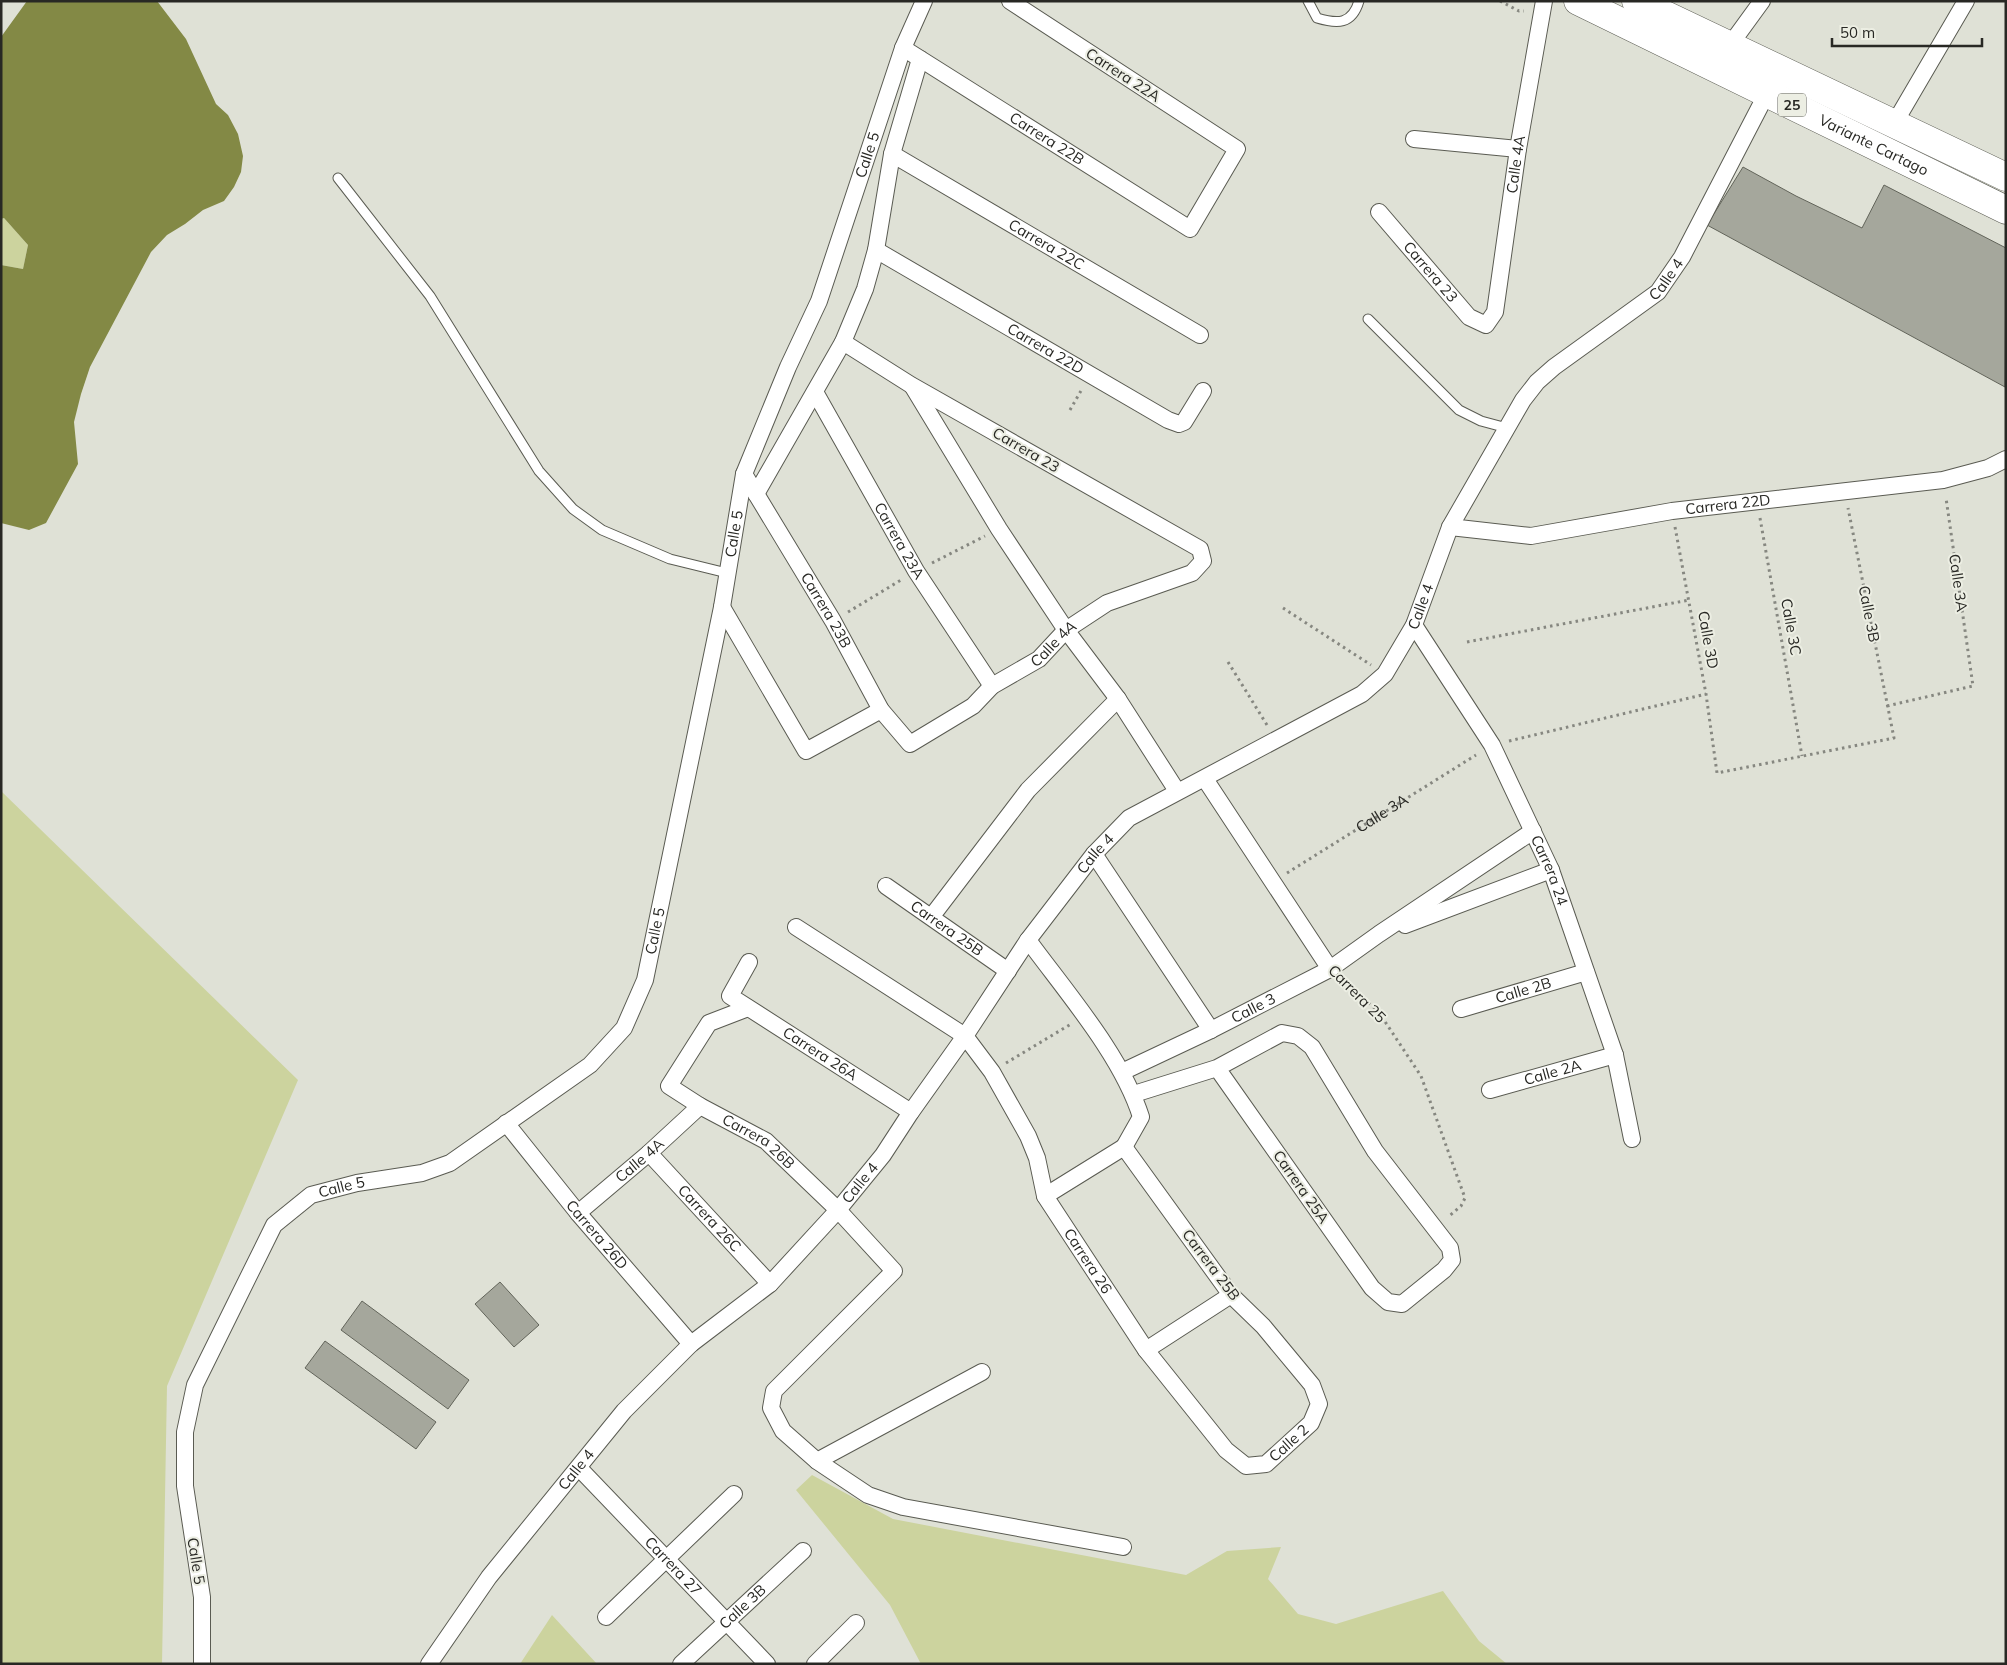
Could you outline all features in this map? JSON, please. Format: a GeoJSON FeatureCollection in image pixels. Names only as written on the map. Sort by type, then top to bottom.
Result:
{"type":"FeatureCollection","features":[{"type":"Feature","properties":{"kind":"highway","name":"Variante Cartago"},"geometry":{"type":"LineString","coordinates":[[1578,1],[2006,210]]}},
{"type":"Feature","properties":{"kind":"highway","name":"Variante Cartago"},"geometry":{"type":"LineString","coordinates":[[1636,1],[2006,177]]}},
{"type":"Feature","properties":{"kind":"street","name":"Calle 5"},"geometry":{"type":"LineString","coordinates":[[202,1664],[202,1598],[185,1486],[185,1432],[196,1385],[274,1225],[311,1195],[357,1183],[422,1173],[450,1163],[590,1065],[624,1028],[645,980],[722,607],[744,474],[788,367],[819,301],[903,48],[924,1]]}},
{"type":"Feature","properties":{"kind":"street","name":"Carrera 22A"},"geometry":{"type":"LineString","coordinates":[[1010,1],[1237,149],[1190,229]]}},
{"type":"Feature","properties":{"kind":"street","name":"Calle 4A"},"geometry":{"type":"LineString","coordinates":[[1486,325],[1495,312],[1518,149],[1544,1]]}},
{"type":"Feature","properties":{"kind":"street"},"geometry":{"type":"LineString","coordinates":[[1730,45],[1762,1]]}},
{"type":"Feature","properties":{"kind":"street"},"geometry":{"type":"LineString","coordinates":[[1894,124],[1966,1]]}},
{"type":"Feature","properties":{"kind":"street","name":"Carrera 22B"},"geometry":{"type":"LineString","coordinates":[[903,48],[1190,229]]}},
{"type":"Feature","properties":{"kind":"street"},"geometry":{"type":"LineString","coordinates":[[756,494],[843,342],[865,289],[876,250],[892,154],[920,59]]}},
{"type":"Feature","properties":{"kind":"street","name":"Calle 4"},"geometry":{"type":"LineString","coordinates":[[429,1664],[489,1577],[624,1411],[692,1344],[770,1284],[838,1210],[883,1155],[1028,940],[1094,854],[1129,818],[1177,791],[1205,779],[1277,741],[1362,694],[1385,674],[1414,625],[1450,526],[1523,400],[1537,382],[1548,372],[1658,292],[1682,257],[1767,93]]}},
{"type":"Feature","properties":{"kind":"street"},"geometry":{"type":"LineString","coordinates":[[1414,139],[1518,149]]}},
{"type":"Feature","properties":{"kind":"street","name":"Carrera 22C"},"geometry":{"type":"LineString","coordinates":[[892,154],[1200,335]]}},
{"type":"Feature","properties":{"kind":"street","name":"Carrera 23"},"geometry":{"type":"LineString","coordinates":[[1379,212],[1469,317],[1486,325]]}},
{"type":"Feature","properties":{"kind":"street","name":"Carrera 22D"},"geometry":{"type":"LineString","coordinates":[[876,250],[1168,420],[1179,424],[1184,422],[1203,391]]}},
{"type":"Feature","properties":{"kind":"street","name":"Carrera 23"},"geometry":{"type":"LineString","coordinates":[[843,342],[911,385],[1200,549],[1203,560]]}},
{"type":"Feature","properties":{"kind":"street"},"geometry":{"type":"LineString","coordinates":[[911,385],[999,529],[1066,630],[1118,699],[1177,791]]}},
{"type":"Feature","properties":{"kind":"street","name":"Carrera 23A"},"geometry":{"type":"LineString","coordinates":[[815,392],[916,571],[992,686]]}},
{"type":"Feature","properties":{"kind":"street","name":"Carrera 22D"},"geometry":{"type":"LineString","coordinates":[[1450,526],[1531,536],[1672,512],[1943,480],[1988,468],[2006,459]]}},
{"type":"Feature","properties":{"kind":"street","name":"Carrera 23B"},"geometry":{"type":"LineString","coordinates":[[744,474],[833,621],[881,710],[910,744]]}},
{"type":"Feature","properties":{"kind":"street","name":"Calle 4A"},"geometry":{"type":"LineString","coordinates":[[910,744],[974,706],[992,686],[1039,659],[1066,630],[1107,603],[1192,574],[1203,560]]}},
{"type":"Feature","properties":{"kind":"street"},"geometry":{"type":"LineString","coordinates":[[722,607],[806,751],[881,710]]}},
{"type":"Feature","properties":{"kind":"street","name":"Carrera 24"},"geometry":{"type":"LineString","coordinates":[[1414,625],[1492,745],[1551,870],[1615,1055],[1632,1139]]}},
{"type":"Feature","properties":{"kind":"street"},"geometry":{"type":"LineString","coordinates":[[932,916],[1028,790],[1118,699]]}},
{"type":"Feature","properties":{"kind":"street","name":"Carrera 25"},"geometry":{"type":"LineString","coordinates":[[1205,779],[1330,970]]}},
{"type":"Feature","properties":{"kind":"street","name":"Calle 3"},"geometry":{"type":"LineString","coordinates":[[1122,1072],[1330,970],[1379,934],[1533,831]]}},
{"type":"Feature","properties":{"kind":"street"},"geometry":{"type":"LineString","coordinates":[[1094,854],[1211,1030]]}},
{"type":"Feature","properties":{"kind":"street","name":"Calle 3"},"geometry":{"type":"LineString","coordinates":[[1379,934],[1551,870]]}},
{"type":"Feature","properties":{"kind":"street","name":"Carrera 25B"},"geometry":{"type":"LineString","coordinates":[[886,886],[932,916],[1008,972]]}},
{"type":"Feature","properties":{"kind":"street"},"geometry":{"type":"LineString","coordinates":[[796,927],[965,1036]]}},
{"type":"Feature","properties":{"kind":"street"},"geometry":{"type":"LineString","coordinates":[[1028,940],[1084,1016],[1122,1072],[1134,1094],[1141,1117],[1124,1147],[1045,1196]]}},
{"type":"Feature","properties":{"kind":"street","name":"Carrera 26A"},"geometry":{"type":"LineString","coordinates":[[749,962],[730,996],[911,1112]]}},
{"type":"Feature","properties":{"kind":"street","name":"Calle 2B"},"geometry":{"type":"LineString","coordinates":[[1461,1009],[1586,972]]}},
{"type":"Feature","properties":{"kind":"street","name":"Carrera 26B"},"geometry":{"type":"LineString","coordinates":[[748,1008],[709,1024],[669,1086],[700,1106],[766,1140],[838,1210],[894,1271],[774,1391],[771,1408],[783,1432],[817,1461]]}},
{"type":"Feature","properties":{"kind":"street"},"geometry":{"type":"LineString","coordinates":[[1134,1094],[1217,1068],[1282,1033],[1298,1036],[1312,1047],[1374,1152],[1434,1229]]}},
{"type":"Feature","properties":{"kind":"street","name":"Carrera 26"},"geometry":{"type":"LineString","coordinates":[[965,1036],[992,1072],[1028,1136],[1037,1158],[1045,1196],[1146,1350],[1226,1450],[1246,1466]]}},
{"type":"Feature","properties":{"kind":"street","name":"Calle 2A"},"geometry":{"type":"LineString","coordinates":[[1490,1090],[1615,1055]]}},
{"type":"Feature","properties":{"kind":"street","name":"Carrera 25A"},"geometry":{"type":"LineString","coordinates":[[1217,1068],[1372,1288],[1388,1302],[1402,1304],[1444,1270],[1452,1260],[1450,1248],[1434,1229]]}},
{"type":"Feature","properties":{"kind":"street","name":"Calle 4A"},"geometry":{"type":"LineString","coordinates":[[578,1213],[649,1154],[700,1106]]}},
{"type":"Feature","properties":{"kind":"street","name":"Carrera 26D"},"geometry":{"type":"LineString","coordinates":[[506,1123],[578,1213],[692,1344]]}},
{"type":"Feature","properties":{"kind":"street","name":"Carrera 25B"},"geometry":{"type":"LineString","coordinates":[[1124,1147],[1231,1295],[1263,1326],[1312,1385],[1319,1404]]}},
{"type":"Feature","properties":{"kind":"street","name":"Carrera 26C"},"geometry":{"type":"LineString","coordinates":[[649,1154],[770,1284]]}},
{"type":"Feature","properties":{"kind":"street"},"geometry":{"type":"LineString","coordinates":[[1146,1350],[1231,1295]]}},
{"type":"Feature","properties":{"kind":"street"},"geometry":{"type":"LineString","coordinates":[[982,1372],[817,1461],[868,1495],[903,1507],[1123,1547]]}},
{"type":"Feature","properties":{"kind":"street","name":"Calle 2"},"geometry":{"type":"LineString","coordinates":[[1246,1466],[1266,1464],[1311,1423],[1319,1404]]}},
{"type":"Feature","properties":{"kind":"street","name":"Carrera 27"},"geometry":{"type":"LineString","coordinates":[[579,1468],[767,1664]]}},
{"type":"Feature","properties":{"kind":"street"},"geometry":{"type":"LineString","coordinates":[[606,1617],[665,1558],[734,1494]]}},
{"type":"Feature","properties":{"kind":"street","name":"Calle 3B"},"geometry":{"type":"LineString","coordinates":[[681,1664],[803,1551]]}},
{"type":"Feature","properties":{"kind":"street"},"geometry":{"type":"LineString","coordinates":[[815,1664],[856,1624]]}},
{"type":"Feature","properties":{"kind":"lane"},"geometry":{"type":"LineString","coordinates":[[1308,1],[1317,18],[1334,23],[1349,18],[1357,7],[1358,1]]}},
{"type":"Feature","properties":{"kind":"lane"},"geometry":{"type":"LineString","coordinates":[[338,178],[430,296],[539,471],[573,509],[602,530],[670,559],[727,573]]}},
{"type":"Feature","properties":{"kind":"lane"},"geometry":{"type":"LineString","coordinates":[[1368,319],[1458,410],[1480,421],[1507,428]]}},
{"type":"Feature","properties":{"kind":"path"},"geometry":{"type":"LineString","coordinates":[[1500,1],[1519,11]]}},
{"type":"Feature","properties":{"kind":"path"},"geometry":{"type":"LineString","coordinates":[[1070,410],[1091,375]]}},
{"type":"Feature","properties":{"kind":"path","name":"Calle 3A"},"geometry":{"type":"LineString","coordinates":[[1887,706],[1973,686],[1943,480]]}},
{"type":"Feature","properties":{"kind":"path","name":"Calle 3B"},"geometry":{"type":"LineString","coordinates":[[1802,756],[1894,738],[1845,491]]}},
{"type":"Feature","properties":{"kind":"path","name":"Calle 3C"},"geometry":{"type":"LineString","coordinates":[[1757,501],[1802,756]]}},
{"type":"Feature","properties":{"kind":"path","name":"Calle 3D"},"geometry":{"type":"LineString","coordinates":[[1672,512],[1690,600],[1718,773],[1802,756]]}},
{"type":"Feature","properties":{"kind":"path"},"geometry":{"type":"LineString","coordinates":[[1467,642],[1690,600]]}},
{"type":"Feature","properties":{"kind":"path"},"geometry":{"type":"LineString","coordinates":[[1283,608],[1385,674]]}},
{"type":"Feature","properties":{"kind":"path"},"geometry":{"type":"LineString","coordinates":[[1228,662],[1277,741]]}},
{"type":"Feature","properties":{"kind":"path","name":"Calle 3A"},"geometry":{"type":"LineString","coordinates":[[1273,882],[1492,745],[1706,694]]}},
{"type":"Feature","properties":{"kind":"path","name":"Carrera 25"},"geometry":{"type":"LineString","coordinates":[[1330,970],[1378,1011],[1421,1076],[1465,1198],[1460,1206],[1434,1229]]}},
{"type":"Feature","properties":{"kind":"path"},"geometry":{"type":"LineString","coordinates":[[992,1072],[1084,1016]]}},
{"type":"Feature","properties":{"kind":"shaded area"},"geometry":{"type":"Polygon","coordinates":[[[27,1],[157,1],[186,39],[216,104],[228,115],[238,134],[243,156],[241,172],[234,187],[224,201],[203,210],[167,235],[151,252],[90,367],[74,422],[78,464],[46,523],[29,530],[1,523],[1,265],[23,269],[28,245],[4,218],[1,219],[1,37],[27,1]]]}},
{"type":"Feature","properties":{"kind":"shaded area"},"geometry":{"type":"Polygon","coordinates":[[[4,218],[28,245],[23,269],[1,265],[1,219],[4,218]]]}},
{"type":"Feature","properties":{"kind":"shaded area"},"geometry":{"type":"Polygon","coordinates":[[[1,791],[298,1080],[167,1386],[162,1664],[1,1664],[1,791]]]}},
{"type":"Feature","properties":{"kind":"shaded area"},"geometry":{"type":"Polygon","coordinates":[[[812,1475],[893,1519],[1186,1575],[1227,1551],[1281,1547],[1268,1579],[1298,1614],[1336,1624],[1443,1591],[1479,1641],[1507,1664],[921,1664],[890,1605],[796,1490],[812,1475]]]}},
{"type":"Feature","properties":{"kind":"shaded area"},"geometry":{"type":"Polygon","coordinates":[[[552,1615],[597,1664],[520,1664],[552,1615]]]}},
{"type":"Feature","properties":{"kind":"building"},"geometry":{"type":"Polygon","coordinates":[[[1743,167],[1796,196],[1862,228],[1884,185],[2006,248],[2005,387],[1707,225],[1743,167]]]}},
{"type":"Feature","properties":{"kind":"building"},"geometry":{"type":"Polygon","coordinates":[[[500,1282],[539,1325],[514,1347],[475,1304],[500,1282]]]}},
{"type":"Feature","properties":{"kind":"building"},"geometry":{"type":"Polygon","coordinates":[[[362,1301],[469,1380],[448,1409],[341,1330],[362,1301]]]}},
{"type":"Feature","properties":{"kind":"building"},"geometry":{"type":"Polygon","coordinates":[[[325,1341],[436,1422],[416,1449],[305,1368],[325,1341]]]}}]}
